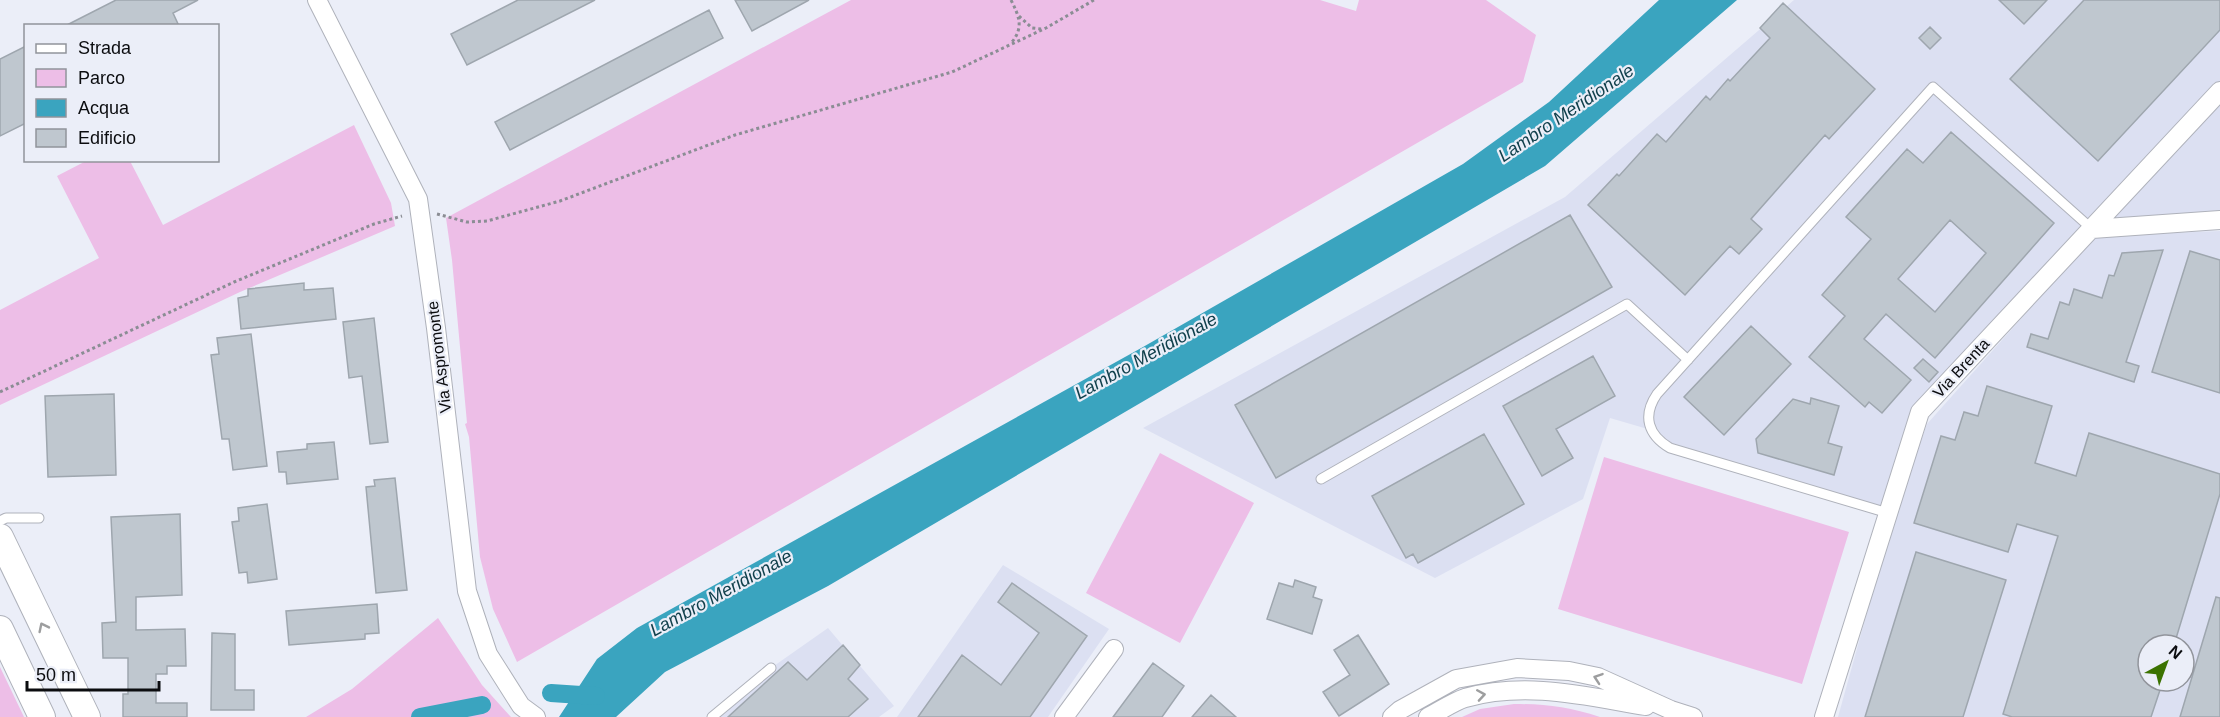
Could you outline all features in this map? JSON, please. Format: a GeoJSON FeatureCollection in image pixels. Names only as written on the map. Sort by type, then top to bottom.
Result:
{"type":"FeatureCollection","features":[{"type":"Feature","properties":{"kind":"main road"},"geometry":{"type":"LineString","coordinates":[[0,537],[87,717]]}},
{"type":"Feature","properties":{"kind":"main road"},"geometry":{"type":"LineString","coordinates":[[0,629],[42,717]]}},
{"type":"Feature","properties":{"kind":"street","name":"Via Aspromonte"},"geometry":{"type":"LineString","coordinates":[[317,0],[418,199],[467,591],[488,654],[529,711]]}},
{"type":"Feature","properties":{"kind":"street","name":"Via Brenta"},"geometry":{"type":"LineString","coordinates":[[1824,717],[1920,412],[2220,91]]}},
{"type":"Feature","properties":{"kind":"street"},"geometry":{"type":"LineString","coordinates":[[2092,229],[2220,220]]}},
{"type":"Feature","properties":{"kind":"street"},"geometry":{"type":"LineString","coordinates":[[1064,717],[1114,649]]}},
{"type":"Feature","properties":{"kind":"street"},"geometry":{"type":"LineString","coordinates":[[1392,717],[1400,710],[1456,680],[1517,668],[1569,671],[1598,677],[1671,710],[1693,717]]}},
{"type":"Feature","properties":{"kind":"street"},"geometry":{"type":"LineString","coordinates":[[1428,717],[1464,698],[1524,688],[1568,692],[1671,710]]}},
{"type":"Feature","properties":{"kind":"lane"},"geometry":{"type":"LineString","coordinates":[[1888,513],[1670,448],[1658,441],[1652,430],[1648,418],[1651,404],[1933,87],[2092,229]]}},
{"type":"Feature","properties":{"kind":"lane"},"geometry":{"type":"LineString","coordinates":[[1321,479],[1627,304],[1688,360]]}},
{"type":"Feature","properties":{"kind":"lane"},"geometry":{"type":"LineString","coordinates":[[0,521],[6,518],[39,518]]}},
{"type":"Feature","properties":{"kind":"lane"},"geometry":{"type":"LineString","coordinates":[[712,717],[771,668]]}},
{"type":"Feature","properties":{"kind":"path"},"geometry":{"type":"LineString","coordinates":[[1011,0],[1020,26],[1018,35],[1011,44]]}},
{"type":"Feature","properties":{"kind":"path"},"geometry":{"type":"LineString","coordinates":[[0,392],[234,282],[374,225],[421,210],[466,222],[487,221],[513,215],[580,194],[735,135],[952,72],[1046,28],[1094,0]]}},
{"type":"Feature","properties":{"kind":"path"},"geometry":{"type":"LineString","coordinates":[[1018,15],[1032,27],[1046,28]]}},
{"type":"Feature","properties":{"kind":"shaded area"},"geometry":{"type":"Polygon","coordinates":[[[1794,0],[2220,0],[2220,220],[2092,229],[1920,412],[1888,513],[1670,448],[1651,430],[1610,418],[1583,499],[1435,578],[1143,428],[1565,197],[1794,0]]]}},
{"type":"Feature","properties":{"kind":"shaded area"},"geometry":{"type":"Polygon","coordinates":[[[2220,231],[2220,717],[1838,717],[1893,519],[1927,424],[2095,236],[2220,231]]]}},
{"type":"Feature","properties":{"kind":"shaded area"},"geometry":{"type":"Polygon","coordinates":[[[1003,565],[1109,629],[1048,717],[897,717],[1003,565]]]}},
{"type":"Feature","properties":{"kind":"shaded area"},"geometry":{"type":"Polygon","coordinates":[[[828,628],[894,706],[879,717],[719,717],[771,668],[828,628]]]}},
{"type":"Feature","properties":{"kind":"green space"},"geometry":{"type":"Polygon","coordinates":[[[851,0],[1320,0],[1356,11],[1359,0],[1486,0],[1536,35],[1523,82],[517,662],[493,609],[480,557],[446,218],[851,0]]]}},
{"type":"Feature","properties":{"kind":"green space"},"geometry":{"type":"Polygon","coordinates":[[[354,125],[391,203],[395,226],[240,292],[0,405],[0,310],[99,258],[57,176],[84,162],[131,162],[163,225],[354,125]]]}},
{"type":"Feature","properties":{"kind":"green space"},"geometry":{"type":"Polygon","coordinates":[[[1160,453],[1254,503],[1180,643],[1086,593],[1160,453]]]}},
{"type":"Feature","properties":{"kind":"green space"},"geometry":{"type":"Polygon","coordinates":[[[1604,457],[1849,532],[1802,684],[1558,609],[1604,457]]]}},
{"type":"Feature","properties":{"kind":"green space"},"geometry":{"type":"Polygon","coordinates":[[[438,618],[482,685],[511,717],[306,717],[352,689],[438,618]]]}},
{"type":"Feature","properties":{"kind":"green space"},"geometry":{"type":"Polygon","coordinates":[[[0,667],[24,717],[0,717],[0,667]]]}},
{"type":"Feature","properties":{"kind":"green space"},"geometry":{"type":"Polygon","coordinates":[[[1514,704],[1557,707],[1600,717],[1462,717],[1480,709],[1514,704]]]}},
{"type":"Feature","properties":{"kind":"water","name":"Lambro Meridionale"},"geometry":{"type":"Polygon","coordinates":[[[1659,0],[1737,0],[1545,166],[828,586],[665,672],[616,717],[559,717],[597,659],[637,628],[1143,347],[1463,164],[1549,102],[1659,0]]]}},
{"type":"Feature","properties":{"kind":"building"},"geometry":{"type":"Polygon","coordinates":[[[116,0],[198,0],[173,13],[178,24],[69,24],[116,0]]]}},
{"type":"Feature","properties":{"kind":"building"},"geometry":{"type":"Polygon","coordinates":[[[518,0],[595,0],[467,65],[451,34],[518,0]]]}},
{"type":"Feature","properties":{"kind":"building"},"geometry":{"type":"Polygon","coordinates":[[[735,0],[809,0],[752,31],[735,0]]]}},
{"type":"Feature","properties":{"kind":"building"},"geometry":{"type":"Polygon","coordinates":[[[1999,0],[2047,0],[2024,24],[1999,0]]]}},
{"type":"Feature","properties":{"kind":"building"},"geometry":{"type":"Polygon","coordinates":[[[2084,0],[2220,0],[2220,30],[2098,161],[2010,79],[2084,0]]]}},
{"type":"Feature","properties":{"kind":"building"},"geometry":{"type":"Polygon","coordinates":[[[1783,3],[1875,89],[1829,139],[1825,135],[1751,219],[1762,229],[1739,254],[1730,246],[1685,295],[1588,205],[1617,174],[1619,176],[1657,134],[1666,142],[1706,96],[1710,100],[1728,79],[1730,81],[1770,38],[1760,28],[1783,3]]]}},
{"type":"Feature","properties":{"kind":"building"},"geometry":{"type":"Polygon","coordinates":[[[709,10],[723,38],[510,150],[495,122],[709,10]]]}},
{"type":"Feature","properties":{"kind":"building"},"geometry":{"type":"Polygon","coordinates":[[[1930,27],[1941,38],[1930,49],[1919,38],[1930,27]]]}},
{"type":"Feature","properties":{"kind":"building"},"geometry":{"type":"Polygon","coordinates":[[[24,47],[24,124],[0,136],[0,59],[24,47]]]}},
{"type":"Feature","properties":{"kind":"building"},"geometry":{"type":"Polygon","coordinates":[[[1951,132],[2054,223],[1935,358],[1886,314],[1864,339],[1911,380],[1882,413],[1869,402],[1865,407],[1809,357],[1845,316],[1822,295],[1871,239],[1846,217],[1907,149],[1923,163],[1951,132]],[[1950,220],[1898,279],[1935,312],[1986,253],[1950,220]]]}},
{"type":"Feature","properties":{"kind":"building"},"geometry":{"type":"Polygon","coordinates":[[[1570,215],[1612,287],[1276,478],[1235,405],[1570,215]]]}},
{"type":"Feature","properties":{"kind":"building"},"geometry":{"type":"Polygon","coordinates":[[[2163,250],[2126,362],[2139,366],[2134,382],[2027,347],[2031,334],[2048,339],[2060,302],[2069,305],[2074,289],[2102,298],[2109,275],[2114,276],[2122,253],[2163,250]]]}},
{"type":"Feature","properties":{"kind":"building"},"geometry":{"type":"Polygon","coordinates":[[[2190,251],[2220,260],[2220,393],[2152,372],[2190,251]]]}},
{"type":"Feature","properties":{"kind":"building"},"geometry":{"type":"Polygon","coordinates":[[[304,283],[304,290],[333,288],[336,319],[241,329],[238,298],[248,296],[248,289],[304,283]]]}},
{"type":"Feature","properties":{"kind":"building"},"geometry":{"type":"Polygon","coordinates":[[[374,318],[388,442],[370,444],[362,376],[349,378],[343,322],[374,318]]]}},
{"type":"Feature","properties":{"kind":"building"},"geometry":{"type":"Polygon","coordinates":[[[1751,326],[1791,364],[1724,435],[1684,397],[1751,326]]]}},
{"type":"Feature","properties":{"kind":"building"},"geometry":{"type":"Polygon","coordinates":[[[251,334],[267,466],[233,470],[229,439],[222,439],[211,355],[219,354],[217,338],[251,334]]]}},
{"type":"Feature","properties":{"kind":"building"},"geometry":{"type":"Polygon","coordinates":[[[1593,356],[1615,396],[1556,429],[1573,458],[1542,476],[1503,406],[1593,356]]]}},
{"type":"Feature","properties":{"kind":"building"},"geometry":{"type":"Polygon","coordinates":[[[1923,359],[1938,372],[1929,382],[1914,368],[1923,359]]]}},
{"type":"Feature","properties":{"kind":"building"},"geometry":{"type":"Polygon","coordinates":[[[1987,386],[2052,406],[2035,463],[2076,476],[2089,433],[2220,474],[2220,494],[2178,633],[2136,633],[2136,693],[2159,693],[2151,717],[2012,717],[2003,714],[2058,536],[2017,524],[2008,552],[1914,523],[1941,436],[1955,440],[1964,412],[1978,416],[1987,386]]]}},
{"type":"Feature","properties":{"kind":"building"},"geometry":{"type":"Polygon","coordinates":[[[114,394],[116,475],[48,477],[45,396],[114,394]]]}},
{"type":"Feature","properties":{"kind":"building"},"geometry":{"type":"Polygon","coordinates":[[[1811,398],[1839,406],[1828,443],[1842,447],[1834,475],[1758,453],[1756,439],[1793,399],[1810,404],[1811,398]]]}},
{"type":"Feature","properties":{"kind":"building"},"geometry":{"type":"Polygon","coordinates":[[[1484,434],[1524,504],[1418,563],[1413,554],[1406,558],[1372,496],[1484,434]]]}},
{"type":"Feature","properties":{"kind":"building"},"geometry":{"type":"Polygon","coordinates":[[[334,442],[338,479],[287,484],[286,472],[279,472],[277,452],[307,449],[307,444],[334,442]]]}},
{"type":"Feature","properties":{"kind":"building"},"geometry":{"type":"Polygon","coordinates":[[[395,478],[407,590],[376,593],[366,487],[375,486],[374,480],[395,478]]]}},
{"type":"Feature","properties":{"kind":"building"},"geometry":{"type":"Polygon","coordinates":[[[267,504],[277,579],[248,583],[247,572],[239,573],[232,522],[239,521],[238,508],[267,504]]]}},
{"type":"Feature","properties":{"kind":"building"},"geometry":{"type":"Polygon","coordinates":[[[180,514],[182,595],[136,597],[136,630],[185,629],[186,666],[167,666],[167,674],[156,674],[156,703],[187,703],[187,717],[123,717],[123,694],[128,694],[128,658],[103,658],[102,623],[116,622],[111,517],[180,514]]]}},
{"type":"Feature","properties":{"kind":"building"},"geometry":{"type":"Polygon","coordinates":[[[1916,552],[2006,580],[1963,717],[1865,717],[1916,552]]]}},
{"type":"Feature","properties":{"kind":"building"},"geometry":{"type":"Polygon","coordinates":[[[1295,580],[1316,587],[1313,597],[1322,600],[1312,634],[1267,619],[1279,583],[1293,587],[1295,580]]]}},
{"type":"Feature","properties":{"kind":"building"},"geometry":{"type":"Polygon","coordinates":[[[1012,583],[1087,636],[1030,717],[918,717],[962,655],[1001,685],[1039,633],[998,602],[1012,583]]]}},
{"type":"Feature","properties":{"kind":"building"},"geometry":{"type":"Polygon","coordinates":[[[2216,597],[2220,598],[2220,717],[2180,717],[2187,693],[2196,693],[2196,664],[2216,597]]]}},
{"type":"Feature","properties":{"kind":"building"},"geometry":{"type":"Polygon","coordinates":[[[377,604],[379,633],[365,634],[365,639],[289,645],[286,611],[377,604]]]}},
{"type":"Feature","properties":{"kind":"building"},"geometry":{"type":"Polygon","coordinates":[[[212,633],[235,634],[235,690],[254,690],[254,710],[211,710],[212,633]]]}},
{"type":"Feature","properties":{"kind":"building"},"geometry":{"type":"Polygon","coordinates":[[[1358,635],[1389,684],[1339,716],[1323,692],[1350,675],[1334,650],[1358,635]]]}},
{"type":"Feature","properties":{"kind":"building"},"geometry":{"type":"Polygon","coordinates":[[[843,645],[860,665],[848,679],[868,699],[848,717],[728,717],[788,662],[807,680],[843,645]]]}},
{"type":"Feature","properties":{"kind":"building"},"geometry":{"type":"Polygon","coordinates":[[[1153,663],[1184,686],[1162,717],[1113,717],[1153,663]]]}},
{"type":"Feature","properties":{"kind":"building"},"geometry":{"type":"Polygon","coordinates":[[[1211,695],[1236,717],[1192,717],[1211,695]]]}},
{"type":"Feature","properties":{"kind":"waterway"},"geometry":{"type":"LineString","coordinates":[[551,693],[596,696]]}},
{"type":"Feature","properties":{"kind":"waterway"},"geometry":{"type":"LineString","coordinates":[[420,717],[482,705]]}}]}
